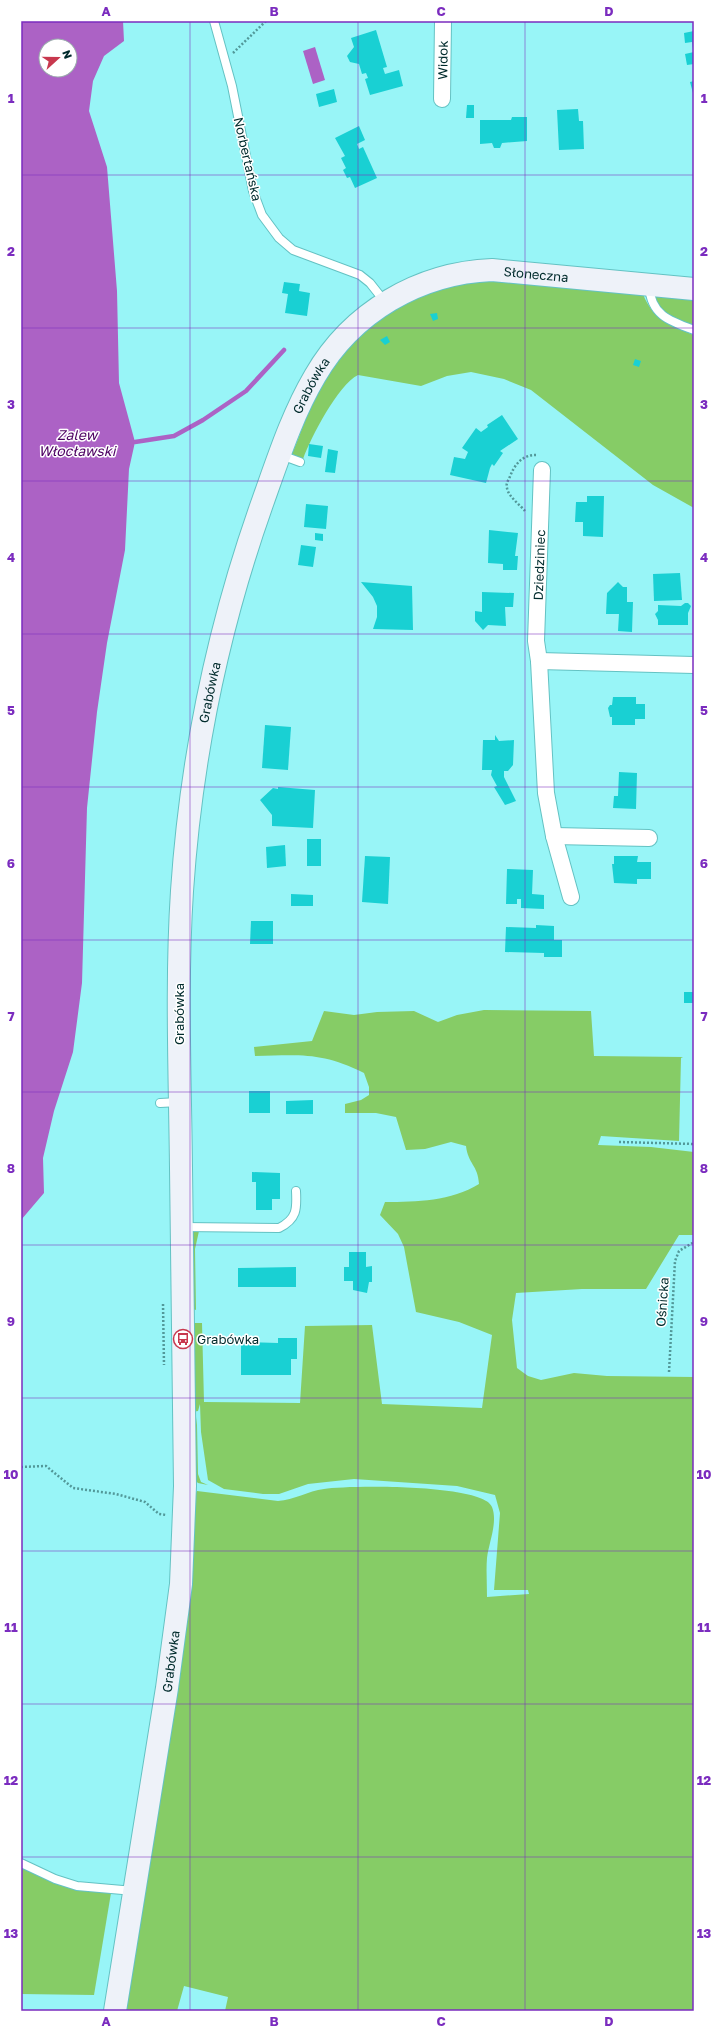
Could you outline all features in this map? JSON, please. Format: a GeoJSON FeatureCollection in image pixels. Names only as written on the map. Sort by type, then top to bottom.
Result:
{"type":"FeatureCollection","features":[{"type":"Feature","properties":{"kind":"street","name":"Widok"},"geometry":{"type":"LineString","coordinates":[[442,99],[443,21]]}},
{"type":"Feature","properties":{"kind":"street","name":"Słoneczna"},"geometry":{"type":"LineString","coordinates":[[385,303],[415,287],[435,279],[477,270],[510,270],[694,289]]}},
{"type":"Feature","properties":{"kind":"street","name":"Grabówka"},"geometry":{"type":"LineString","coordinates":[[115,2011],[170,1666],[181,1584],[184,1516],[182,1227],[170,1102],[179,993],[182,892],[199,744],[215,662],[238,573],[280,454],[303,400],[322,364],[348,333],[385,303]]}},
{"type":"Feature","properties":{"kind":"street","name":"Dziedziniec"},"geometry":{"type":"LineString","coordinates":[[542,470],[536,641],[539,661],[546,793],[554,836],[571,897]]}},
{"type":"Feature","properties":{"kind":"street"},"geometry":{"type":"LineString","coordinates":[[539,661],[694,665]]}},
{"type":"Feature","properties":{"kind":"street"},"geometry":{"type":"LineString","coordinates":[[554,836],[649,838]]}},
{"type":"Feature","properties":{"kind":"lane","name":"Norbertańska"},"geometry":{"type":"LineString","coordinates":[[214,21],[224,59],[253,191],[262,215],[279,238],[293,250],[360,275],[370,283],[385,303]]}},
{"type":"Feature","properties":{"kind":"lane"},"geometry":{"type":"LineString","coordinates":[[649,285],[651,301],[657,311],[678,324],[694,330]]}},
{"type":"Feature","properties":{"kind":"lane"},"geometry":{"type":"LineString","coordinates":[[280,454],[300,462]]}},
{"type":"Feature","properties":{"kind":"lane"},"geometry":{"type":"LineString","coordinates":[[182,1227],[279,1228],[288,1223],[294,1216],[297,1205],[296,1191]]}},
{"type":"Feature","properties":{"kind":"lane"},"geometry":{"type":"LineString","coordinates":[[21,1863],[55,1879],[77,1886],[135,1891]]}},
{"type":"Feature","properties":{"kind":"path"},"geometry":{"type":"LineString","coordinates":[[224,59],[233,53],[266,21]]}},
{"type":"Feature","properties":{"kind":"path"},"geometry":{"type":"LineString","coordinates":[[619,1142],[694,1144]]}},
{"type":"Feature","properties":{"kind":"path","name":"Ośnicka"},"geometry":{"type":"LineString","coordinates":[[669,1372],[675,1261],[679,1251],[694,1242]]}},
{"type":"Feature","properties":{"kind":"path"},"geometry":{"type":"LineString","coordinates":[[163,1298],[162,1360],[164,1367]]}},
{"type":"Feature","properties":{"kind":"path"},"geometry":{"type":"LineString","coordinates":[[21,1467],[46,1466],[73,1488],[116,1494],[145,1502],[159,1514],[172,1517],[184,1516]]}},
{"type":"Feature","properties":{"kind":"green space"},"geometry":{"type":"Polygon","coordinates":[[[489,280],[643,294],[647,303],[657,316],[694,335],[694,508],[653,485],[531,390],[504,379],[471,372],[447,376],[421,386],[358,375],[342,389],[326,412],[303,459],[292,454],[316,395],[341,357],[356,340],[391,312],[411,301],[431,292],[453,285],[489,280]]]}},
{"type":"Feature","properties":{"kind":"green space"},"geometry":{"type":"Polygon","coordinates":[[[656,296],[694,300],[694,326],[669,315],[659,307],[656,296]]]}},
{"type":"Feature","properties":{"kind":"green space"},"geometry":{"type":"Polygon","coordinates":[[[484,1010],[591,1011],[594,1056],[683,1057],[681,1058],[679,1141],[601,1136],[598,1145],[651,1147],[694,1152],[694,1235],[679,1235],[646,1289],[582,1289],[516,1293],[512,1320],[517,1368],[528,1376],[541,1380],[574,1373],[607,1376],[694,1377],[694,2011],[225,2011],[228,1997],[184,1986],[177,2011],[124,2011],[193,1499],[197,1491],[278,1501],[324,1489],[386,1487],[442,1490],[484,1499],[492,1507],[494,1513],[494,1526],[487,1558],[487,1597],[529,1594],[528,1590],[494,1590],[500,1513],[495,1495],[457,1486],[354,1479],[308,1484],[279,1494],[263,1494],[224,1489],[208,1480],[201,1432],[200,1404],[198,1411],[192,1412],[191,1323],[202,1323],[204,1402],[300,1403],[305,1326],[372,1325],[382,1404],[482,1408],[492,1335],[459,1322],[416,1312],[404,1247],[398,1234],[380,1215],[385,1202],[421,1201],[445,1197],[468,1190],[479,1184],[477,1173],[469,1157],[466,1146],[451,1142],[425,1149],[406,1150],[396,1117],[376,1113],[345,1113],[345,1104],[361,1100],[369,1095],[369,1087],[364,1073],[336,1061],[311,1056],[255,1056],[254,1047],[312,1041],[324,1011],[354,1015],[377,1012],[414,1011],[438,1022],[457,1015],[484,1010]]]}},
{"type":"Feature","properties":{"kind":"green space"},"geometry":{"type":"Polygon","coordinates":[[[190,1231],[199,1231],[195,1249],[196,1310],[191,1308],[190,1231]]]}},
{"type":"Feature","properties":{"kind":"green space"},"geometry":{"type":"Polygon","coordinates":[[[192,1417],[196,1417],[197,1425],[198,1474],[201,1482],[208,1485],[198,1483],[195,1480],[192,1417]]]}},
{"type":"Feature","properties":{"kind":"green space"},"geometry":{"type":"Polygon","coordinates":[[[21,1866],[111,1893],[94,1995],[21,1994],[21,1866]]]}},
{"type":"Feature","properties":{"kind":"water","name":"Zalew Włocławski"},"geometry":{"type":"Polygon","coordinates":[[[21,21],[123,21],[124,41],[104,56],[93,81],[89,111],[107,167],[117,291],[119,383],[135,442],[129,469],[125,550],[107,643],[97,712],[87,808],[82,983],[73,1052],[54,1111],[43,1158],[44,1193],[21,1220],[21,21]]]}},
{"type":"Feature","properties":{"kind":"water"},"geometry":{"type":"Polygon","coordinates":[[[315,47],[325,80],[313,84],[303,51],[315,47]]]}},
{"type":"Feature","properties":{"kind":"building"},"geometry":{"type":"Polygon","coordinates":[[[376,30],[387,67],[383,68],[385,74],[399,70],[403,86],[370,95],[365,79],[368,78],[366,73],[362,74],[359,64],[350,62],[347,56],[354,47],[351,38],[376,30]]]}},
{"type":"Feature","properties":{"kind":"building"},"geometry":{"type":"Polygon","coordinates":[[[694,31],[693,49],[692,42],[685,43],[684,33],[694,31]]]}},
{"type":"Feature","properties":{"kind":"building"},"geometry":{"type":"Polygon","coordinates":[[[694,52],[694,64],[687,65],[685,54],[694,52]]]}},
{"type":"Feature","properties":{"kind":"building"},"geometry":{"type":"Polygon","coordinates":[[[694,81],[694,92],[693,93],[690,82],[694,81]]]}},
{"type":"Feature","properties":{"kind":"building"},"geometry":{"type":"Polygon","coordinates":[[[334,89],[337,102],[319,107],[316,94],[334,89]]]}},
{"type":"Feature","properties":{"kind":"building"},"geometry":{"type":"Polygon","coordinates":[[[467,105],[474,105],[474,118],[466,118],[467,105]]]}},
{"type":"Feature","properties":{"kind":"building"},"geometry":{"type":"Polygon","coordinates":[[[578,109],[579,121],[583,121],[584,149],[559,150],[557,110],[578,109]]]}},
{"type":"Feature","properties":{"kind":"building"},"geometry":{"type":"Polygon","coordinates":[[[512,117],[527,117],[527,141],[502,143],[500,148],[494,148],[492,143],[480,144],[480,120],[511,120],[512,117]]]}},
{"type":"Feature","properties":{"kind":"building"},"geometry":{"type":"Polygon","coordinates":[[[359,126],[365,140],[357,144],[359,149],[363,147],[377,178],[355,188],[350,177],[347,178],[343,170],[346,168],[341,158],[345,156],[335,138],[359,126]]]}},
{"type":"Feature","properties":{"kind":"building"},"geometry":{"type":"Polygon","coordinates":[[[284,282],[300,284],[299,291],[310,293],[307,316],[285,313],[288,294],[282,293],[284,282]]]}},
{"type":"Feature","properties":{"kind":"building"},"geometry":{"type":"Polygon","coordinates":[[[437,313],[438,319],[433,321],[430,314],[437,313]]]}},
{"type":"Feature","properties":{"kind":"building"},"geometry":{"type":"Polygon","coordinates":[[[387,336],[390,342],[385,345],[380,340],[387,336]]]}},
{"type":"Feature","properties":{"kind":"building"},"geometry":{"type":"Polygon","coordinates":[[[635,359],[641,361],[639,367],[633,365],[635,359]]]}},
{"type":"Feature","properties":{"kind":"building"},"geometry":{"type":"Polygon","coordinates":[[[502,415],[518,439],[500,451],[503,453],[494,466],[492,464],[486,483],[450,475],[454,457],[465,459],[468,452],[462,448],[476,428],[481,432],[488,427],[487,425],[502,415]]]}},
{"type":"Feature","properties":{"kind":"building"},"geometry":{"type":"Polygon","coordinates":[[[309,444],[323,446],[321,458],[308,456],[309,444]]]}},
{"type":"Feature","properties":{"kind":"building"},"geometry":{"type":"Polygon","coordinates":[[[328,449],[338,451],[335,473],[325,472],[328,449]]]}},
{"type":"Feature","properties":{"kind":"building"},"geometry":{"type":"Polygon","coordinates":[[[587,496],[604,496],[603,537],[583,536],[583,522],[575,522],[576,502],[587,502],[587,496]]]}},
{"type":"Feature","properties":{"kind":"building"},"geometry":{"type":"Polygon","coordinates":[[[306,504],[328,506],[326,529],[304,527],[306,504]]]}},
{"type":"Feature","properties":{"kind":"building"},"geometry":{"type":"Polygon","coordinates":[[[489,530],[518,533],[515,556],[518,556],[517,570],[503,570],[503,564],[488,563],[489,530]]]}},
{"type":"Feature","properties":{"kind":"building"},"geometry":{"type":"Polygon","coordinates":[[[315,533],[323,534],[323,541],[315,540],[315,533]]]}},
{"type":"Feature","properties":{"kind":"building"},"geometry":{"type":"Polygon","coordinates":[[[301,545],[316,547],[313,567],[298,565],[301,545]]]}},
{"type":"Feature","properties":{"kind":"building"},"geometry":{"type":"Polygon","coordinates":[[[680,573],[682,600],[654,601],[653,574],[680,573]]]}},
{"type":"Feature","properties":{"kind":"building"},"geometry":{"type":"Polygon","coordinates":[[[361,582],[412,586],[413,630],[373,629],[377,617],[377,606],[373,597],[361,582]]]}},
{"type":"Feature","properties":{"kind":"building"},"geometry":{"type":"Polygon","coordinates":[[[618,582],[623,587],[627,587],[627,602],[633,602],[632,632],[618,631],[619,614],[606,614],[607,593],[618,582]]]}},
{"type":"Feature","properties":{"kind":"building"},"geometry":{"type":"Polygon","coordinates":[[[482,592],[514,593],[513,607],[505,607],[506,626],[488,625],[483,630],[475,621],[475,611],[482,612],[482,592]]]}},
{"type":"Feature","properties":{"kind":"building"},"geometry":{"type":"Polygon","coordinates":[[[688,603],[691,606],[688,613],[688,625],[658,625],[658,620],[655,614],[658,611],[658,605],[681,606],[688,603]]]}},
{"type":"Feature","properties":{"kind":"building"},"geometry":{"type":"Polygon","coordinates":[[[613,697],[636,697],[636,704],[645,704],[645,719],[635,719],[635,725],[612,725],[612,717],[610,717],[608,708],[612,705],[613,697]]]}},
{"type":"Feature","properties":{"kind":"building"},"geometry":{"type":"Polygon","coordinates":[[[265,725],[291,727],[288,770],[262,768],[265,725]]]}},
{"type":"Feature","properties":{"kind":"building"},"geometry":{"type":"Polygon","coordinates":[[[495,735],[499,741],[514,740],[513,765],[508,771],[504,771],[504,777],[516,801],[505,805],[494,787],[497,786],[491,775],[492,770],[482,770],[483,740],[495,740],[495,735]]]}},
{"type":"Feature","properties":{"kind":"building"},"geometry":{"type":"Polygon","coordinates":[[[619,772],[637,773],[636,809],[613,808],[614,796],[618,796],[619,772]]]}},
{"type":"Feature","properties":{"kind":"building"},"geometry":{"type":"Polygon","coordinates":[[[278,787],[315,790],[313,828],[272,826],[272,815],[260,800],[273,788],[278,789],[278,787]]]}},
{"type":"Feature","properties":{"kind":"building"},"geometry":{"type":"Polygon","coordinates":[[[307,839],[321,839],[321,866],[307,866],[307,839]]]}},
{"type":"Feature","properties":{"kind":"building"},"geometry":{"type":"Polygon","coordinates":[[[285,845],[286,866],[267,868],[266,847],[285,845]]]}},
{"type":"Feature","properties":{"kind":"building"},"geometry":{"type":"Polygon","coordinates":[[[365,856],[390,857],[388,904],[362,902],[365,856]]]}},
{"type":"Feature","properties":{"kind":"building"},"geometry":{"type":"Polygon","coordinates":[[[614,856],[638,856],[637,862],[651,862],[651,879],[637,879],[637,884],[614,883],[612,864],[614,864],[614,856]]]}},
{"type":"Feature","properties":{"kind":"building"},"geometry":{"type":"Polygon","coordinates":[[[507,869],[533,870],[532,894],[544,895],[544,909],[521,908],[521,899],[517,899],[517,904],[506,904],[507,869]]]}},
{"type":"Feature","properties":{"kind":"building"},"geometry":{"type":"Polygon","coordinates":[[[291,894],[313,895],[313,906],[291,906],[291,894]]]}},
{"type":"Feature","properties":{"kind":"building"},"geometry":{"type":"Polygon","coordinates":[[[251,921],[273,921],[273,944],[250,944],[251,921]]]}},
{"type":"Feature","properties":{"kind":"building"},"geometry":{"type":"Polygon","coordinates":[[[536,925],[554,926],[554,940],[562,940],[562,957],[544,957],[544,953],[505,952],[506,927],[536,928],[536,925]]]}},
{"type":"Feature","properties":{"kind":"building"},"geometry":{"type":"Polygon","coordinates":[[[684,992],[694,992],[694,1003],[684,1003],[684,992]]]}},
{"type":"Feature","properties":{"kind":"building"},"geometry":{"type":"Polygon","coordinates":[[[249,1091],[270,1091],[270,1113],[249,1113],[249,1091]]]}},
{"type":"Feature","properties":{"kind":"building"},"geometry":{"type":"Polygon","coordinates":[[[313,1100],[313,1114],[286,1114],[286,1101],[313,1100]]]}},
{"type":"Feature","properties":{"kind":"building"},"geometry":{"type":"Polygon","coordinates":[[[252,1172],[280,1173],[280,1199],[272,1199],[272,1210],[256,1210],[256,1182],[252,1182],[252,1172]]]}},
{"type":"Feature","properties":{"kind":"building"},"geometry":{"type":"Polygon","coordinates":[[[349,1252],[366,1252],[366,1267],[372,1266],[372,1282],[369,1282],[367,1293],[353,1290],[353,1281],[344,1281],[344,1267],[349,1267],[349,1252]]]}},
{"type":"Feature","properties":{"kind":"building"},"geometry":{"type":"Polygon","coordinates":[[[296,1267],[296,1287],[238,1287],[238,1268],[296,1267]]]}},
{"type":"Feature","properties":{"kind":"building"},"geometry":{"type":"Polygon","coordinates":[[[278,1338],[297,1338],[297,1359],[291,1359],[291,1375],[241,1375],[241,1342],[278,1343],[278,1338]]]}},
{"type":"Feature","properties":{"kind":"waterway"},"geometry":{"type":"LineString","coordinates":[[135,442],[174,436],[203,420],[246,391],[284,350]]}},
{"type":"Feature","properties":{"kind":"place","name":"Grabówka"},"geometry":{"type":"Point","coordinates":[183,1339]}}]}
